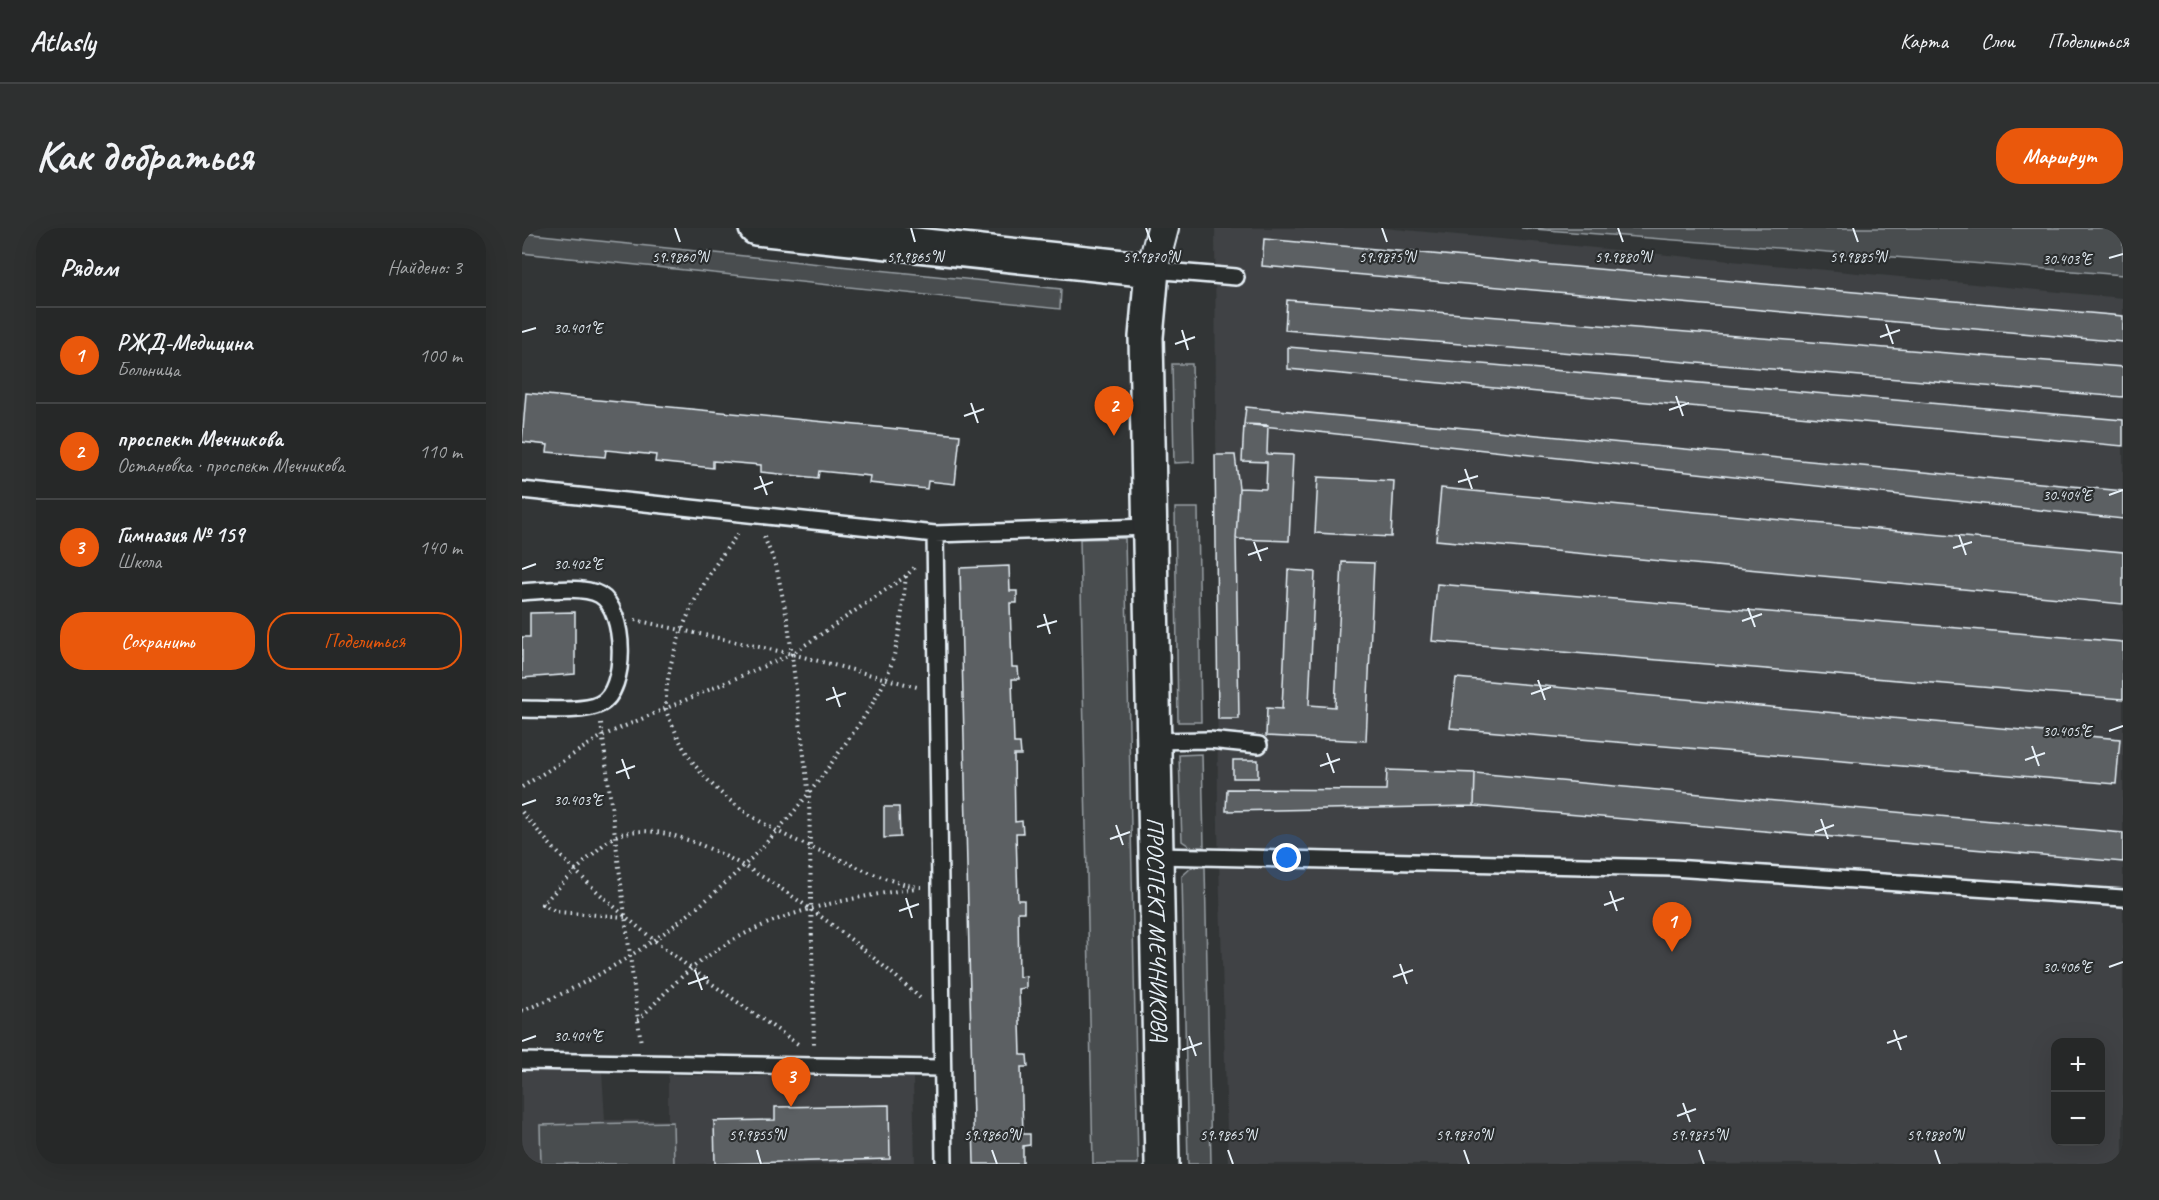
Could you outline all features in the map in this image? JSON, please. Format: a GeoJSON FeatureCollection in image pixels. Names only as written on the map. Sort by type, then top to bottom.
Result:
{"type":"FeatureCollection","features":[{"type":"Feature","properties":{"kind":"street"},"geometry":{"type":"LineString","coordinates":[[756,228],[1152,270]]}},
{"type":"Feature","properties":{"kind":"street","name":"ПРОСПЕКТ МЕЧНИКОВА"},"geometry":{"type":"LineString","coordinates":[[1162,1164],[1146,337],[1152,270],[1163,228]]}},
{"type":"Feature","properties":{"kind":"lane"},"geometry":{"type":"LineString","coordinates":[[1152,270],[1236,277]]}},
{"type":"Feature","properties":{"kind":"lane"},"geometry":{"type":"LineString","coordinates":[[522,489],[754,515],[935,540],[1149,527]]}},
{"type":"Feature","properties":{"kind":"lane"},"geometry":{"type":"LineString","coordinates":[[935,540],[944,1164]]}},
{"type":"Feature","properties":{"kind":"lane"},"geometry":{"type":"LineString","coordinates":[[522,592],[584,591],[598,593],[610,602],[617,616],[619,678],[613,694],[599,705],[522,709]]}},
{"type":"Feature","properties":{"kind":"lane"},"geometry":{"type":"LineString","coordinates":[[1153,741],[1209,740],[1259,745]]}},
{"type":"Feature","properties":{"kind":"lane"},"geometry":{"type":"LineString","coordinates":[[1156,856],[1673,868],[2123,898]]}},
{"type":"Feature","properties":{"kind":"lane"},"geometry":{"type":"LineString","coordinates":[[522,1061],[643,1063],[814,1060],[941,1068]]}},
{"type":"Feature","properties":{"kind":"path"},"geometry":{"type":"LineString","coordinates":[[814,1060],[811,907],[810,847],[809,797],[792,654],[776,565],[754,515],[723,551],[696,597],[670,669],[666,709],[683,751],[714,786],[777,832],[810,847],[917,887]]}},
{"type":"Feature","properties":{"kind":"path"},"geometry":{"type":"LineString","coordinates":[[522,787],[602,736],[792,654],[906,576],[935,540]]}},
{"type":"Feature","properties":{"kind":"path"},"geometry":{"type":"LineString","coordinates":[[522,1011],[583,983],[654,941],[705,902],[744,868],[809,797],[886,678],[899,631],[906,576]]}},
{"type":"Feature","properties":{"kind":"path"},"geometry":{"type":"LineString","coordinates":[[617,616],[792,654],[937,692]]}},
{"type":"Feature","properties":{"kind":"path"},"geometry":{"type":"LineString","coordinates":[[599,705],[643,1063]]}},
{"type":"Feature","properties":{"kind":"path"},"geometry":{"type":"LineString","coordinates":[[522,812],[542,837],[625,917],[690,970],[814,1060]]}},
{"type":"Feature","properties":{"kind":"path"},"geometry":{"type":"LineString","coordinates":[[625,917],[557,912],[542,904],[615,836],[639,832],[664,832],[703,847],[811,907],[877,959],[941,1017]]}},
{"type":"Feature","properties":{"kind":"path"},"geometry":{"type":"LineString","coordinates":[[638,1021],[690,970],[727,943],[764,923],[811,907],[917,887],[940,888]]}},
{"type":"Feature","properties":{"kind":"shaded area"},"geometry":{"type":"Polygon","coordinates":[[[1215,228],[1384,228],[2123,298],[2123,1164],[1228,1164],[1218,830],[1215,228]]]}},
{"type":"Feature","properties":{"kind":"shaded area"},"geometry":{"type":"Polygon","coordinates":[[[1521,228],[2123,228],[2123,275],[1521,228]]]}},
{"type":"Feature","properties":{"kind":"shaded area"},"geometry":{"type":"Polygon","coordinates":[[[522,233],[1061,289],[1060,309],[522,253],[522,233]]]}},
{"type":"Feature","properties":{"kind":"shaded area"},"geometry":{"type":"Polygon","coordinates":[[[1172,364],[1192,364],[1194,462],[1174,463],[1172,364]]]}},
{"type":"Feature","properties":{"kind":"shaded area"},"geometry":{"type":"Polygon","coordinates":[[[1175,508],[1198,508],[1201,722],[1178,722],[1175,508]]]}},
{"type":"Feature","properties":{"kind":"shaded area"},"geometry":{"type":"Polygon","coordinates":[[[1125,538],[1138,1164],[1093,1164],[1080,539],[1125,538]]]}},
{"type":"Feature","properties":{"kind":"shaded area"},"geometry":{"type":"Polygon","coordinates":[[[1202,754],[1204,847],[1191,847],[1182,841],[1179,755],[1202,754]]]}},
{"type":"Feature","properties":{"kind":"shaded area"},"geometry":{"type":"Polygon","coordinates":[[[1192,867],[1205,867],[1211,1164],[1188,1164],[1182,876],[1192,867]]]}},
{"type":"Feature","properties":{"kind":"shaded area"},"geometry":{"type":"Polygon","coordinates":[[[522,1070],[602,1071],[605,1120],[668,1120],[668,1075],[913,1078],[915,1164],[522,1164],[522,1070]]]}},
{"type":"Feature","properties":{"kind":"shaded area"},"geometry":{"type":"Polygon","coordinates":[[[673,1122],[674,1164],[541,1164],[540,1125],[673,1122]]]}},
{"type":"Feature","properties":{"kind":"building"},"geometry":{"type":"Polygon","coordinates":[[[1264,239],[2123,316],[2123,342],[1262,266],[1264,239]]]}},
{"type":"Feature","properties":{"kind":"building"},"geometry":{"type":"Polygon","coordinates":[[[1287,300],[2123,367],[2123,397],[1285,330],[1287,300]]]}},
{"type":"Feature","properties":{"kind":"building"},"geometry":{"type":"Polygon","coordinates":[[[1288,347],[2123,420],[2123,446],[1288,369],[1288,347]]]}},
{"type":"Feature","properties":{"kind":"building"},"geometry":{"type":"Polygon","coordinates":[[[526,393],[960,435],[955,484],[928,481],[927,489],[869,483],[870,476],[819,471],[818,478],[761,472],[761,465],[713,461],[713,468],[655,462],[656,455],[606,450],[605,457],[547,452],[548,445],[522,442],[526,393]]]}},
{"type":"Feature","properties":{"kind":"building"},"geometry":{"type":"Polygon","coordinates":[[[1246,407],[2123,491],[2123,519],[1244,424],[1246,407]]]}},
{"type":"Feature","properties":{"kind":"building"},"geometry":{"type":"Polygon","coordinates":[[[1244,424],[1268,425],[1267,454],[1293,455],[1289,541],[1236,539],[1239,488],[1266,489],[1267,462],[1242,461],[1244,424]]]}},
{"type":"Feature","properties":{"kind":"building"},"geometry":{"type":"Polygon","coordinates":[[[1215,455],[1235,455],[1239,488],[1236,539],[1239,719],[1218,719],[1215,455]]]}},
{"type":"Feature","properties":{"kind":"building"},"geometry":{"type":"Polygon","coordinates":[[[1318,477],[1394,481],[1391,537],[1315,533],[1318,477]]]}},
{"type":"Feature","properties":{"kind":"building"},"geometry":{"type":"Polygon","coordinates":[[[1441,488],[2123,552],[2123,604],[1436,540],[1441,488]]]}},
{"type":"Feature","properties":{"kind":"building"},"geometry":{"type":"Polygon","coordinates":[[[1342,562],[1374,563],[1366,741],[1266,736],[1267,708],[1282,709],[1288,570],[1315,572],[1309,705],[1335,707],[1342,562]]]}},
{"type":"Feature","properties":{"kind":"building"},"geometry":{"type":"Polygon","coordinates":[[[1009,566],[1010,591],[1017,591],[1017,603],[1010,603],[1012,667],[1018,667],[1019,679],[1012,679],[1014,743],[1020,743],[1021,755],[1014,755],[1015,822],[1022,821],[1023,833],[1016,833],[1018,900],[1024,900],[1024,912],[1018,912],[1019,977],[1026,976],[1026,988],[1019,989],[1021,1055],[1027,1055],[1028,1067],[1021,1067],[1023,1134],[1030,1134],[1030,1145],[1023,1146],[1023,1164],[974,1164],[960,568],[1009,566]]]}},
{"type":"Feature","properties":{"kind":"building"},"geometry":{"type":"Polygon","coordinates":[[[1437,584],[2123,642],[2123,699],[1432,641],[1437,584]]]}},
{"type":"Feature","properties":{"kind":"building"},"geometry":{"type":"Polygon","coordinates":[[[575,612],[575,674],[522,678],[522,637],[530,637],[530,613],[575,612]]]}},
{"type":"Feature","properties":{"kind":"building"},"geometry":{"type":"Polygon","coordinates":[[[1456,678],[2120,739],[2116,784],[1450,728],[1456,678]]]}},
{"type":"Feature","properties":{"kind":"building"},"geometry":{"type":"Polygon","coordinates":[[[1233,760],[1258,760],[1258,778],[1233,778],[1233,760]]]}},
{"type":"Feature","properties":{"kind":"building"},"geometry":{"type":"Polygon","coordinates":[[[1387,770],[1475,773],[1474,806],[1226,811],[1227,789],[1386,790],[1387,770]]]}},
{"type":"Feature","properties":{"kind":"building"},"geometry":{"type":"Polygon","coordinates":[[[1475,773],[2123,833],[2123,862],[1474,806],[1475,773]]]}},
{"type":"Feature","properties":{"kind":"building"},"geometry":{"type":"Polygon","coordinates":[[[884,807],[899,807],[900,837],[884,838],[884,807]]]}},
{"type":"Feature","properties":{"kind":"building"},"geometry":{"type":"Polygon","coordinates":[[[889,1105],[890,1159],[715,1164],[714,1121],[775,1120],[775,1107],[889,1105]]]}},
{"type":"Feature","properties":{"kind":"place","name":"проспект Мечникова"},"geometry":{"type":"Point","coordinates":[1114,436]}},
{"type":"Feature","properties":{"kind":"place","name":"РЖД-Медицина"},"geometry":{"type":"Point","coordinates":[1672,952]}},
{"type":"Feature","properties":{"kind":"place","name":"Гимназия № 159"},"geometry":{"type":"Point","coordinates":[791,1107]}}]}
